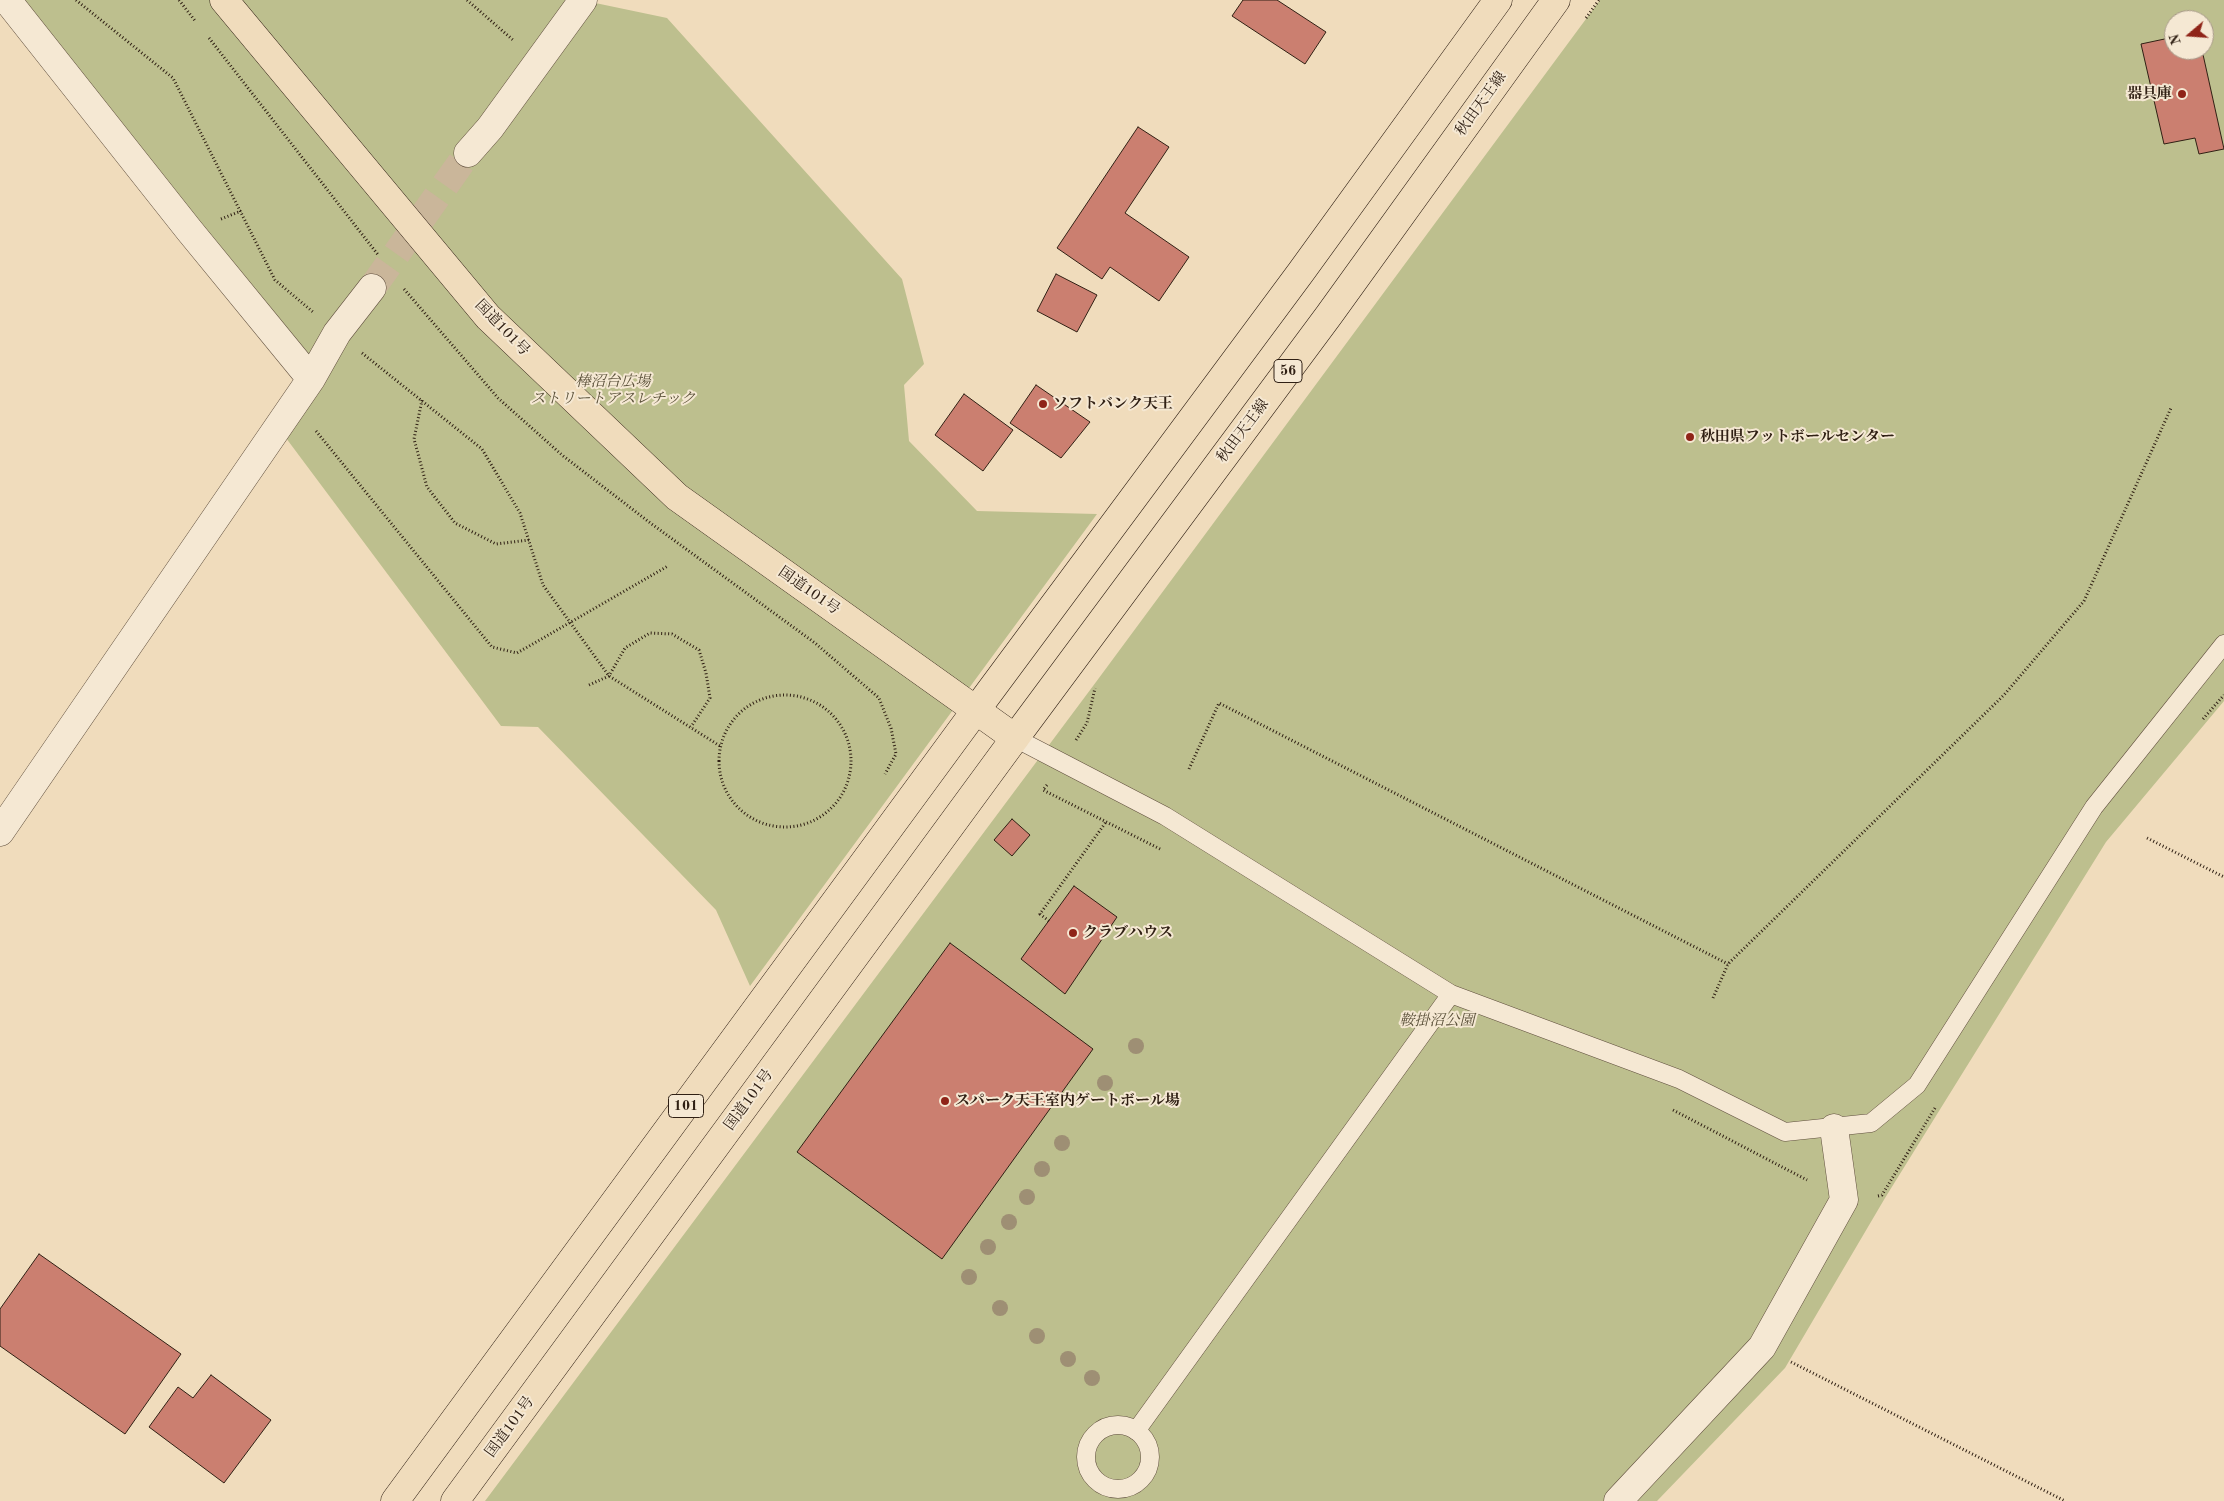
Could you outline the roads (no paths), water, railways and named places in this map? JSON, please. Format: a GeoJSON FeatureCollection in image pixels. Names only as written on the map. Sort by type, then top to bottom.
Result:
{"type":"FeatureCollection","features":[{"type":"Feature","properties":{"kind":"main road","name":"国道101号"},"geometry":{"type":"LineString","coordinates":[[224,0],[488,317],[677,497],[1015,738],[455,1501]]}},
{"type":"Feature","properties":{"kind":"main road"},"geometry":{"type":"LineString","coordinates":[[976,710],[1295,280],[1498,0]]}},
{"type":"Feature","properties":{"kind":"main road","name":"秋田天王線"},"geometry":{"type":"LineString","coordinates":[[1015,738],[1330,315],[1556,0]]}},
{"type":"Feature","properties":{"kind":"main road","name":"101"},"geometry":{"type":"LineString","coordinates":[[395,1501],[976,710]]}},
{"type":"Feature","properties":{"kind":"street"},"geometry":{"type":"LineString","coordinates":[[7,0],[195,237],[311,379]]}},
{"type":"Feature","properties":{"kind":"street"},"geometry":{"type":"LineString","coordinates":[[468,153],[490,128],[582,0]]}},
{"type":"Feature","properties":{"kind":"street"},"geometry":{"type":"LineString","coordinates":[[0,832],[311,379],[337,333],[372,288]]}},
{"type":"Feature","properties":{"kind":"street"},"geometry":{"type":"LineString","coordinates":[[1618,1501],[1762,1347],[1844,1200],[1834,1128]]}},
{"type":"Feature","properties":{"kind":"lane"},"geometry":{"type":"LineString","coordinates":[[1015,738],[1165,816],[1451,994],[1679,1079],[1785,1132],[1871,1123],[1917,1085],[2094,807],[2224,644]]}},
{"type":"Feature","properties":{"kind":"lane"},"geometry":{"type":"LineString","coordinates":[[1136,1431],[1451,994]]}},
{"type":"Feature","properties":{"kind":"tunnel"},"geometry":{"type":"LineString","coordinates":[[372,288],[468,153]]}},
{"type":"Feature","properties":{"kind":"place","name":"器具庫"},"geometry":{"type":"Point","coordinates":[2182,94]}},
{"type":"Feature","properties":{"kind":"place","name":"ソフトバンク天王"},"geometry":{"type":"Point","coordinates":[1043,404]}},
{"type":"Feature","properties":{"kind":"place","name":"秋田県フットボールセンター"},"geometry":{"type":"Point","coordinates":[1690,437]}},
{"type":"Feature","properties":{"kind":"place","name":"クラブハウス"},"geometry":{"type":"Point","coordinates":[1073,933]}},
{"type":"Feature","properties":{"kind":"place","name":"スパーク天王室内ゲートボール場"},"geometry":{"type":"Point","coordinates":[945,1101]}},
{"type":"Feature","properties":{"kind":"park label","name":"棒沼台広場 ストリートアスレチック"},"geometry":{"type":"Point","coordinates":[613,390]}},
{"type":"Feature","properties":{"kind":"park label","name":"鞍掛沼公園"},"geometry":{"type":"Point","coordinates":[1437,1021]}}]}
